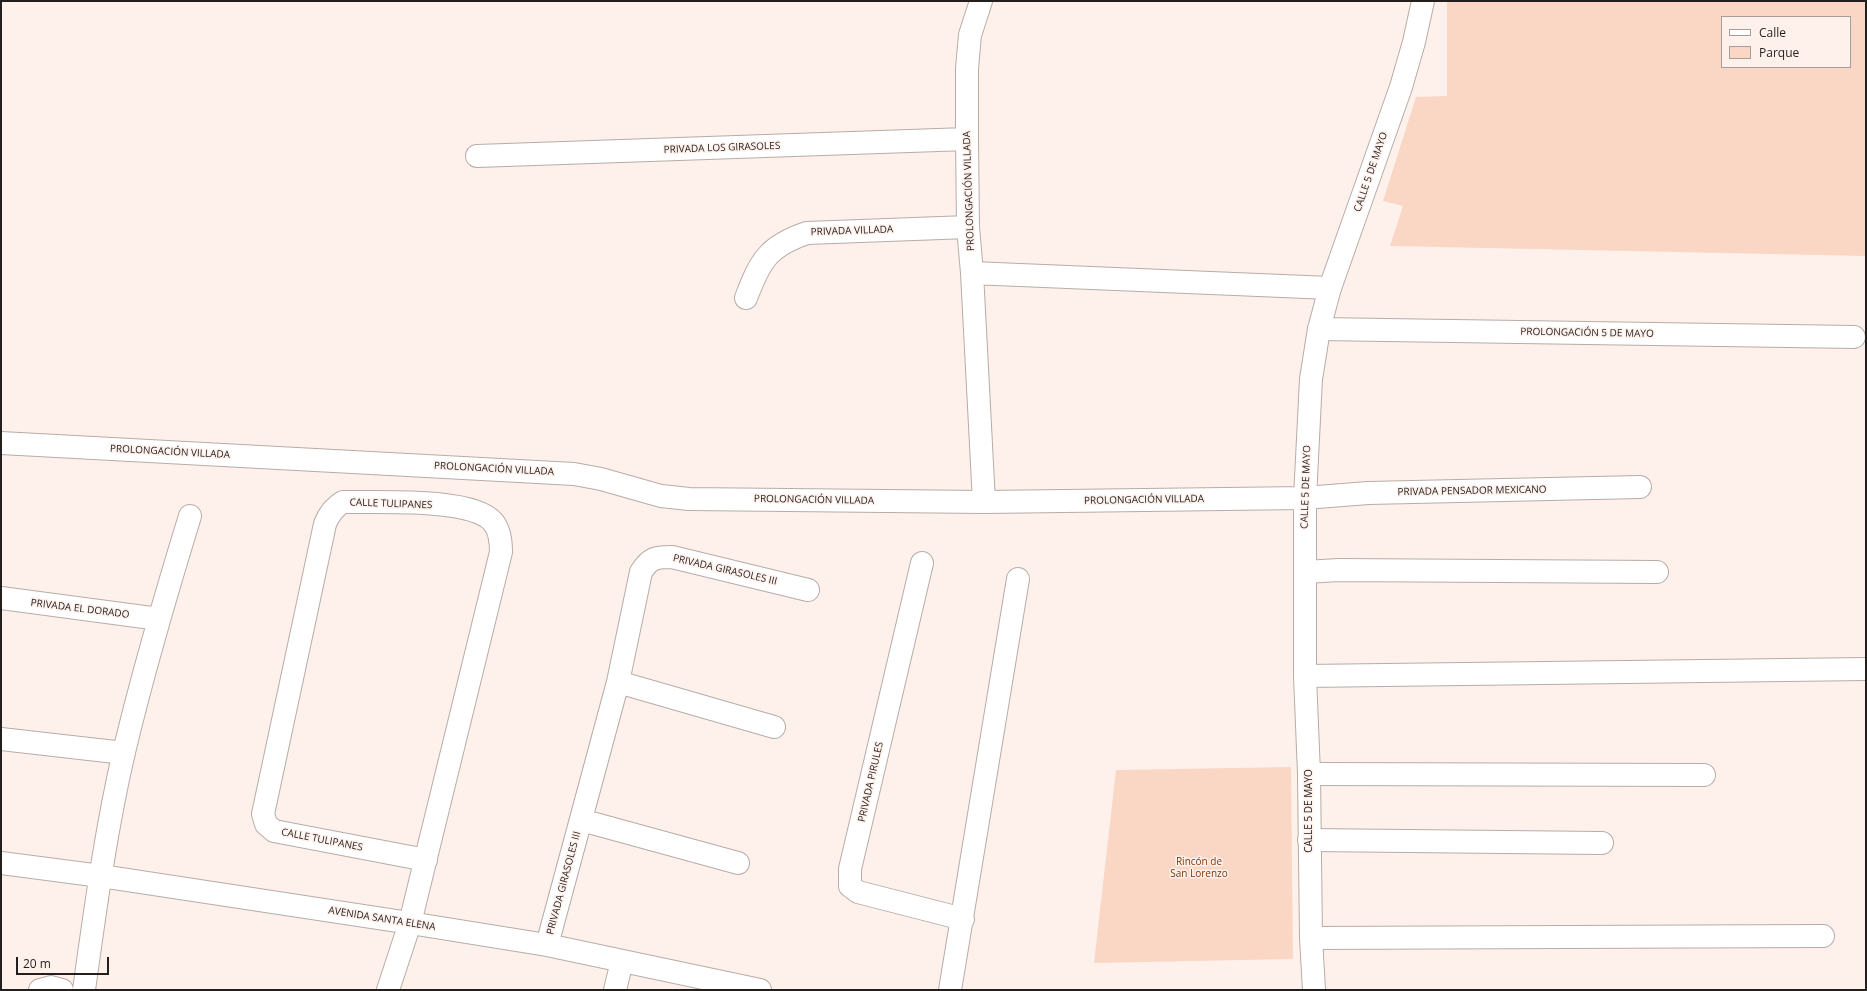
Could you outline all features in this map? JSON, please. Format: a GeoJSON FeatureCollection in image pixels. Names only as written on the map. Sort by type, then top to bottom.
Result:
{"type":"FeatureCollection","features":[{"type":"Feature","properties":{"kind":"street","name":"PROLONGACIÓN VILLADA"},"geometry":{"type":"LineString","coordinates":[[981,1],[975,15],[970,35],[967,68],[967,139],[968,226],[972,273],[984,502]]}},
{"type":"Feature","properties":{"kind":"street","name":"CALLE 5 DE MAYO"},"geometry":{"type":"LineString","coordinates":[[1314,990],[1311,938],[1304,572],[1304,498],[1311,379],[1319,329],[1330,288],[1401,87],[1414,42],[1423,1]]}},
{"type":"Feature","properties":{"kind":"street","name":"PRIVADA LOS GIRASOLES"},"geometry":{"type":"LineString","coordinates":[[477,156],[967,139]]}},
{"type":"Feature","properties":{"kind":"street","name":"PRIVADA VILLADA"},"geometry":{"type":"LineString","coordinates":[[746,298],[756,273],[765,258],[777,246],[792,238],[807,233],[968,226]]}},
{"type":"Feature","properties":{"kind":"street"},"geometry":{"type":"LineString","coordinates":[[972,273],[1330,288]]}},
{"type":"Feature","properties":{"kind":"street","name":"PROLONGACIÓN 5 DE MAYO"},"geometry":{"type":"LineString","coordinates":[[1319,329],[1854,337]]}},
{"type":"Feature","properties":{"kind":"street","name":"PROLONGACIÓN VILLADA"},"geometry":{"type":"LineString","coordinates":[[1,443],[574,474],[601,479],[661,496],[689,499],[984,502],[1304,498]]}},
{"type":"Feature","properties":{"kind":"street","name":"PRIVADA PENSADOR MEXICANO"},"geometry":{"type":"LineString","coordinates":[[1304,498],[1352,494],[1640,487]]}},
{"type":"Feature","properties":{"kind":"street","name":"CALLE TULIPANES"},"geometry":{"type":"LineString","coordinates":[[410,923],[426,860],[501,552],[499,534],[493,522],[482,514],[462,507],[425,504],[343,502],[337,505],[328,516],[325,524],[262,814],[266,824],[274,831],[426,860]]}},
{"type":"Feature","properties":{"kind":"street"},"geometry":{"type":"LineString","coordinates":[[84,990],[101,876],[124,753],[159,619],[190,516]]}},
{"type":"Feature","properties":{"kind":"street","name":"PRIVADA GIRASOLES III"},"geometry":{"type":"LineString","coordinates":[[547,946],[618,682],[641,572],[652,559],[672,557],[808,590]]}},
{"type":"Feature","properties":{"kind":"street","name":"PRIVADA PIRULES"},"geometry":{"type":"LineString","coordinates":[[922,563],[850,869],[850,886],[858,892],[962,919]]}},
{"type":"Feature","properties":{"kind":"street"},"geometry":{"type":"LineString","coordinates":[[1304,572],[1339,570],[1656,572]]}},
{"type":"Feature","properties":{"kind":"street"},"geometry":{"type":"LineString","coordinates":[[950,990],[1018,579]]}},
{"type":"Feature","properties":{"kind":"street","name":"PRIVADA EL DORADO"},"geometry":{"type":"LineString","coordinates":[[1,598],[159,619]]}},
{"type":"Feature","properties":{"kind":"street"},"geometry":{"type":"LineString","coordinates":[[1305,676],[1866,669]]}},
{"type":"Feature","properties":{"kind":"street"},"geometry":{"type":"LineString","coordinates":[[618,682],[774,727]]}},
{"type":"Feature","properties":{"kind":"street"},"geometry":{"type":"LineString","coordinates":[[1,739],[124,753]]}},
{"type":"Feature","properties":{"kind":"street"},"geometry":{"type":"LineString","coordinates":[[1309,774],[1704,775]]}},
{"type":"Feature","properties":{"kind":"street","name":"PRIVADA GIRASOLES III"},"geometry":{"type":"LineString","coordinates":[[581,820],[738,863]]}},
{"type":"Feature","properties":{"kind":"street"},"geometry":{"type":"LineString","coordinates":[[1309,840],[1602,843]]}},
{"type":"Feature","properties":{"kind":"street","name":"AVENIDA SANTA ELENA"},"geometry":{"type":"LineString","coordinates":[[1,863],[101,876],[410,923],[547,946],[760,990]]}},
{"type":"Feature","properties":{"kind":"street"},"geometry":{"type":"LineString","coordinates":[[388,990],[410,923]]}},
{"type":"Feature","properties":{"kind":"street"},"geometry":{"type":"LineString","coordinates":[[1311,938],[1823,936]]}},
{"type":"Feature","properties":{"kind":"street"},"geometry":{"type":"LineString","coordinates":[[615,990],[622,962]]}},
{"type":"Feature","properties":{"kind":"street"},"geometry":{"type":"LineString","coordinates":[[40,990],[51,987],[62,990]]}},
{"type":"Feature","properties":{"kind":"green space"},"geometry":{"type":"Polygon","coordinates":[[[1447,1],[1866,1],[1866,256],[1390,246],[1403,206],[1383,201],[1416,97],[1447,96],[1447,1]]]}},
{"type":"Feature","properties":{"kind":"green space","name":"Rincón de San Lorenzo"},"geometry":{"type":"Polygon","coordinates":[[[1291,767],[1293,959],[1094,963],[1116,770],[1291,767]]]}}]}
